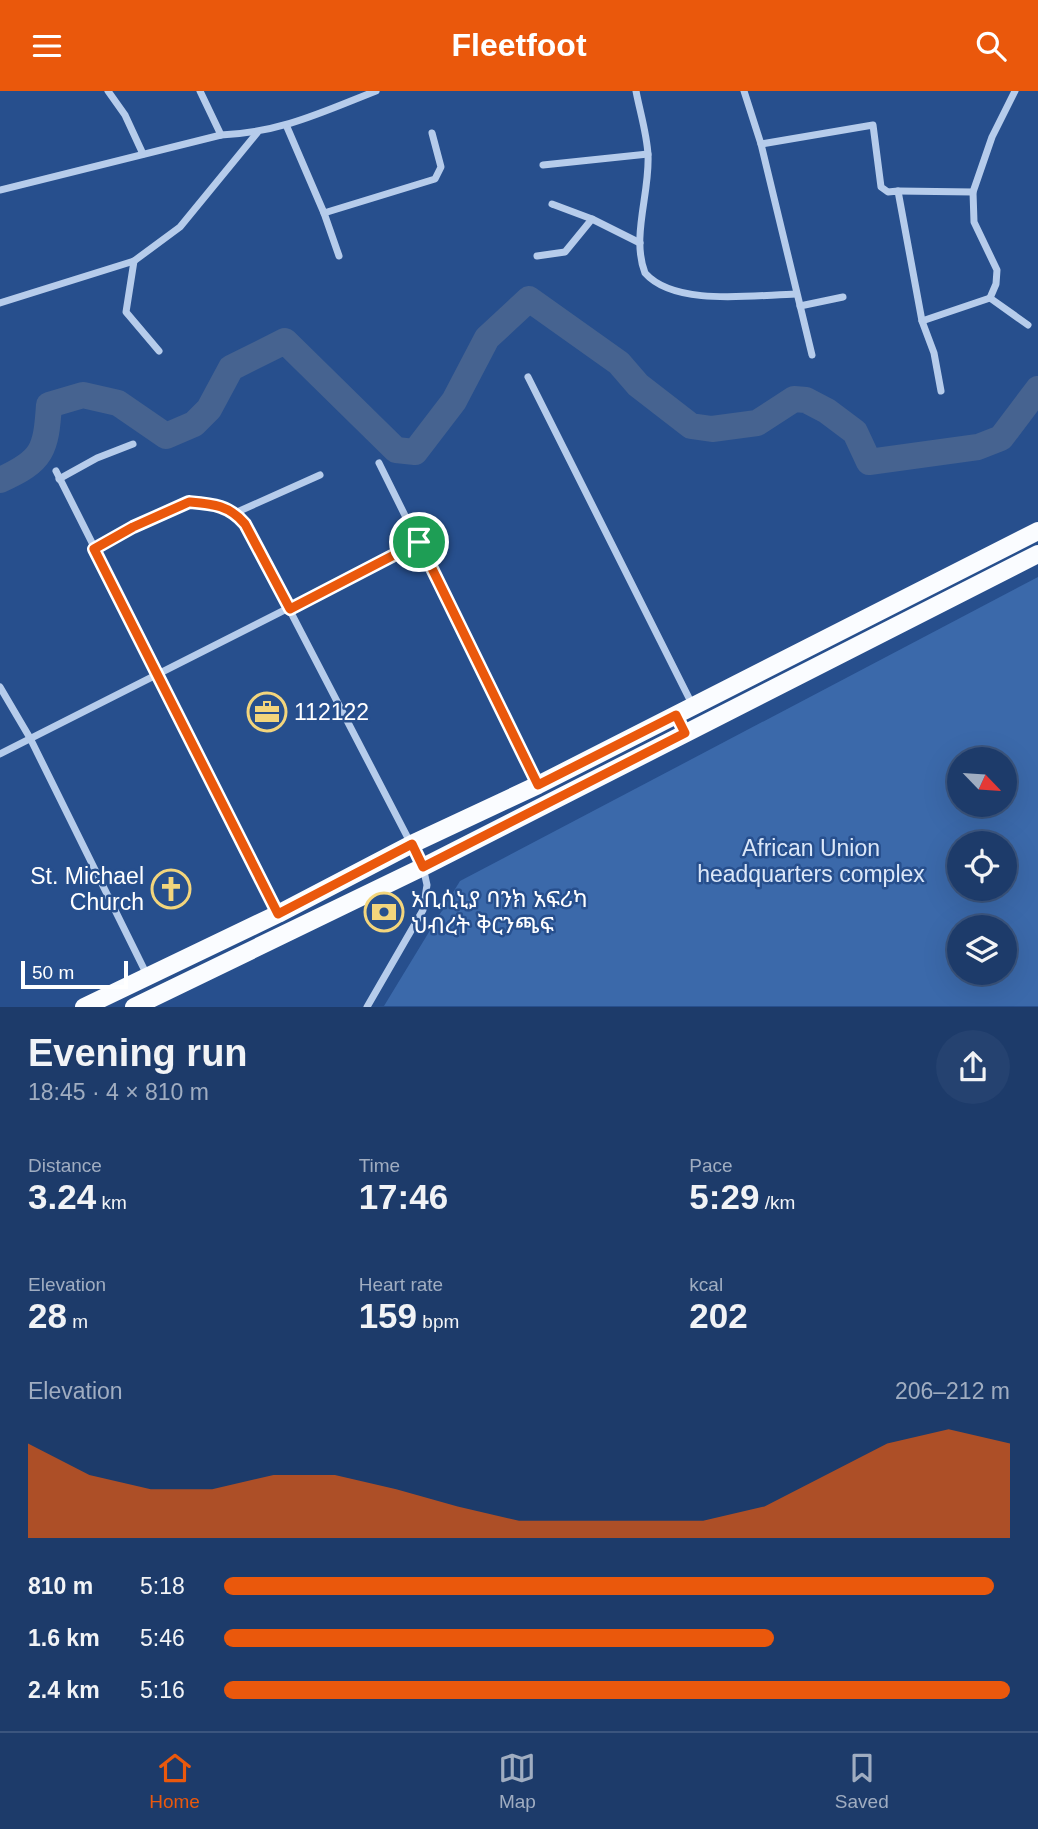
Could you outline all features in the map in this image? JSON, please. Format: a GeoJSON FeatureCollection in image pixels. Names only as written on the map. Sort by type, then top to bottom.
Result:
{"type":"FeatureCollection","features":[{"type":"Feature","properties":{"kind":"main road"},"geometry":{"type":"LineString","coordinates":[[84,1006],[278,914],[412,844],[538,785],[1038,531]]}},
{"type":"Feature","properties":{"kind":"main road"},"geometry":{"type":"LineString","coordinates":[[134,1006],[423,867],[1038,554]]}},
{"type":"Feature","properties":{"kind":"main road"},"geometry":{"type":"LineString","coordinates":[[676,715],[685,733]]}},
{"type":"Feature","properties":{"kind":"street"},"geometry":{"type":"LineString","coordinates":[[108,91],[143,154]]}},
{"type":"Feature","properties":{"kind":"street"},"geometry":{"type":"LineString","coordinates":[[200,91],[221,135]]}},
{"type":"Feature","properties":{"kind":"street"},"geometry":{"type":"LineString","coordinates":[[0,190],[221,135],[257,133],[287,127],[376,91]]}},
{"type":"Feature","properties":{"kind":"street"},"geometry":{"type":"LineString","coordinates":[[636,91],[648,154],[646,200],[640,243],[645,273],[652,281],[678,292],[694,295],[796,295]]}},
{"type":"Feature","properties":{"kind":"street"},"geometry":{"type":"LineString","coordinates":[[744,91],[761,144],[812,355]]}},
{"type":"Feature","properties":{"kind":"street"},"geometry":{"type":"LineString","coordinates":[[922,321],[990,298],[996,284],[997,270],[974,222],[973,192],[992,137],[1015,91]]}},
{"type":"Feature","properties":{"kind":"street"},"geometry":{"type":"LineString","coordinates":[[761,144],[873,125],[881,187],[888,192],[973,192]]}},
{"type":"Feature","properties":{"kind":"street"},"geometry":{"type":"LineString","coordinates":[[287,127],[324,213],[339,256]]}},
{"type":"Feature","properties":{"kind":"street"},"geometry":{"type":"LineString","coordinates":[[0,303],[134,261],[180,227],[257,133]]}},
{"type":"Feature","properties":{"kind":"street"},"geometry":{"type":"LineString","coordinates":[[324,213],[435,179],[442,167],[432,133]]}},
{"type":"Feature","properties":{"kind":"street"},"geometry":{"type":"LineString","coordinates":[[543,166],[648,154]]}},
{"type":"Feature","properties":{"kind":"street"},"geometry":{"type":"LineString","coordinates":[[898,191],[922,321],[934,353],[941,391]]}},
{"type":"Feature","properties":{"kind":"street"},"geometry":{"type":"LineString","coordinates":[[552,204],[592,219],[640,243]]}},
{"type":"Feature","properties":{"kind":"street"},"geometry":{"type":"LineString","coordinates":[[537,256],[565,252],[592,219]]}},
{"type":"Feature","properties":{"kind":"street"},"geometry":{"type":"LineString","coordinates":[[134,261],[126,312],[159,351]]}},
{"type":"Feature","properties":{"kind":"street"},"geometry":{"type":"LineString","coordinates":[[800,306],[843,297]]}},
{"type":"Feature","properties":{"kind":"street"},"geometry":{"type":"LineString","coordinates":[[990,298],[1028,325]]}},
{"type":"Feature","properties":{"kind":"street"},"geometry":{"type":"LineString","coordinates":[[528,377],[693,706]]}},
{"type":"Feature","properties":{"kind":"street"},"geometry":{"type":"LineString","coordinates":[[133,444],[57,475],[278,914]]}},
{"type":"Feature","properties":{"kind":"street"},"geometry":{"type":"LineString","coordinates":[[379,463],[538,785]]}},
{"type":"Feature","properties":{"kind":"street"},"geometry":{"type":"LineString","coordinates":[[236,513],[320,475]]}},
{"type":"Feature","properties":{"kind":"street"},"geometry":{"type":"LineString","coordinates":[[94,549],[183,503],[216,504],[236,513],[245,524],[423,867],[427,885],[423,910],[368,1006]]}},
{"type":"Feature","properties":{"kind":"street"},"geometry":{"type":"LineString","coordinates":[[0,754],[419,542]]}},
{"type":"Feature","properties":{"kind":"street"},"geometry":{"type":"LineString","coordinates":[[0,687],[30,738],[148,977]]}},
{"type":"Feature","properties":{"kind":"green space","name":"African Union headquarters complex"},"geometry":{"type":"Polygon","coordinates":[[[1038,577],[1038,1006],[384,1006],[460,881],[1038,577]]]}},
{"type":"Feature","properties":{"kind":"waterway"},"geometry":{"type":"LineString","coordinates":[[0,480],[25,467],[40,452],[46,433],[49,405],[83,395],[118,403],[166,436],[194,424],[209,409],[231,368],[285,341],[396,450],[415,452],[454,401],[487,338],[529,299],[619,363],[638,385],[691,426],[712,429],[757,423],[794,399],[806,400],[827,411],[855,432],[869,462],[978,447],[1001,438],[1038,389]]}},
{"type":"Feature","properties":{"kind":"place","name":"112122"},"geometry":{"type":"Point","coordinates":[267,712]}},
{"type":"Feature","properties":{"kind":"place","name":"St. Michael Church"},"geometry":{"type":"Point","coordinates":[171,889]}},
{"type":"Feature","properties":{"kind":"place","name":"አቢሲኒያ ባንክ አፍሪካ ህብረት ቅርንጫፍ"},"geometry":{"type":"Point","coordinates":[384,912]}},
{"type":"Feature","properties":{"kind":"route"},"geometry":{"type":"LineString","coordinates":[[183,503],[226,507],[236,513],[245,524],[290,609],[419,542],[538,785],[676,715],[685,733],[423,867],[412,844],[278,914],[94,549],[183,503]]}}]}
